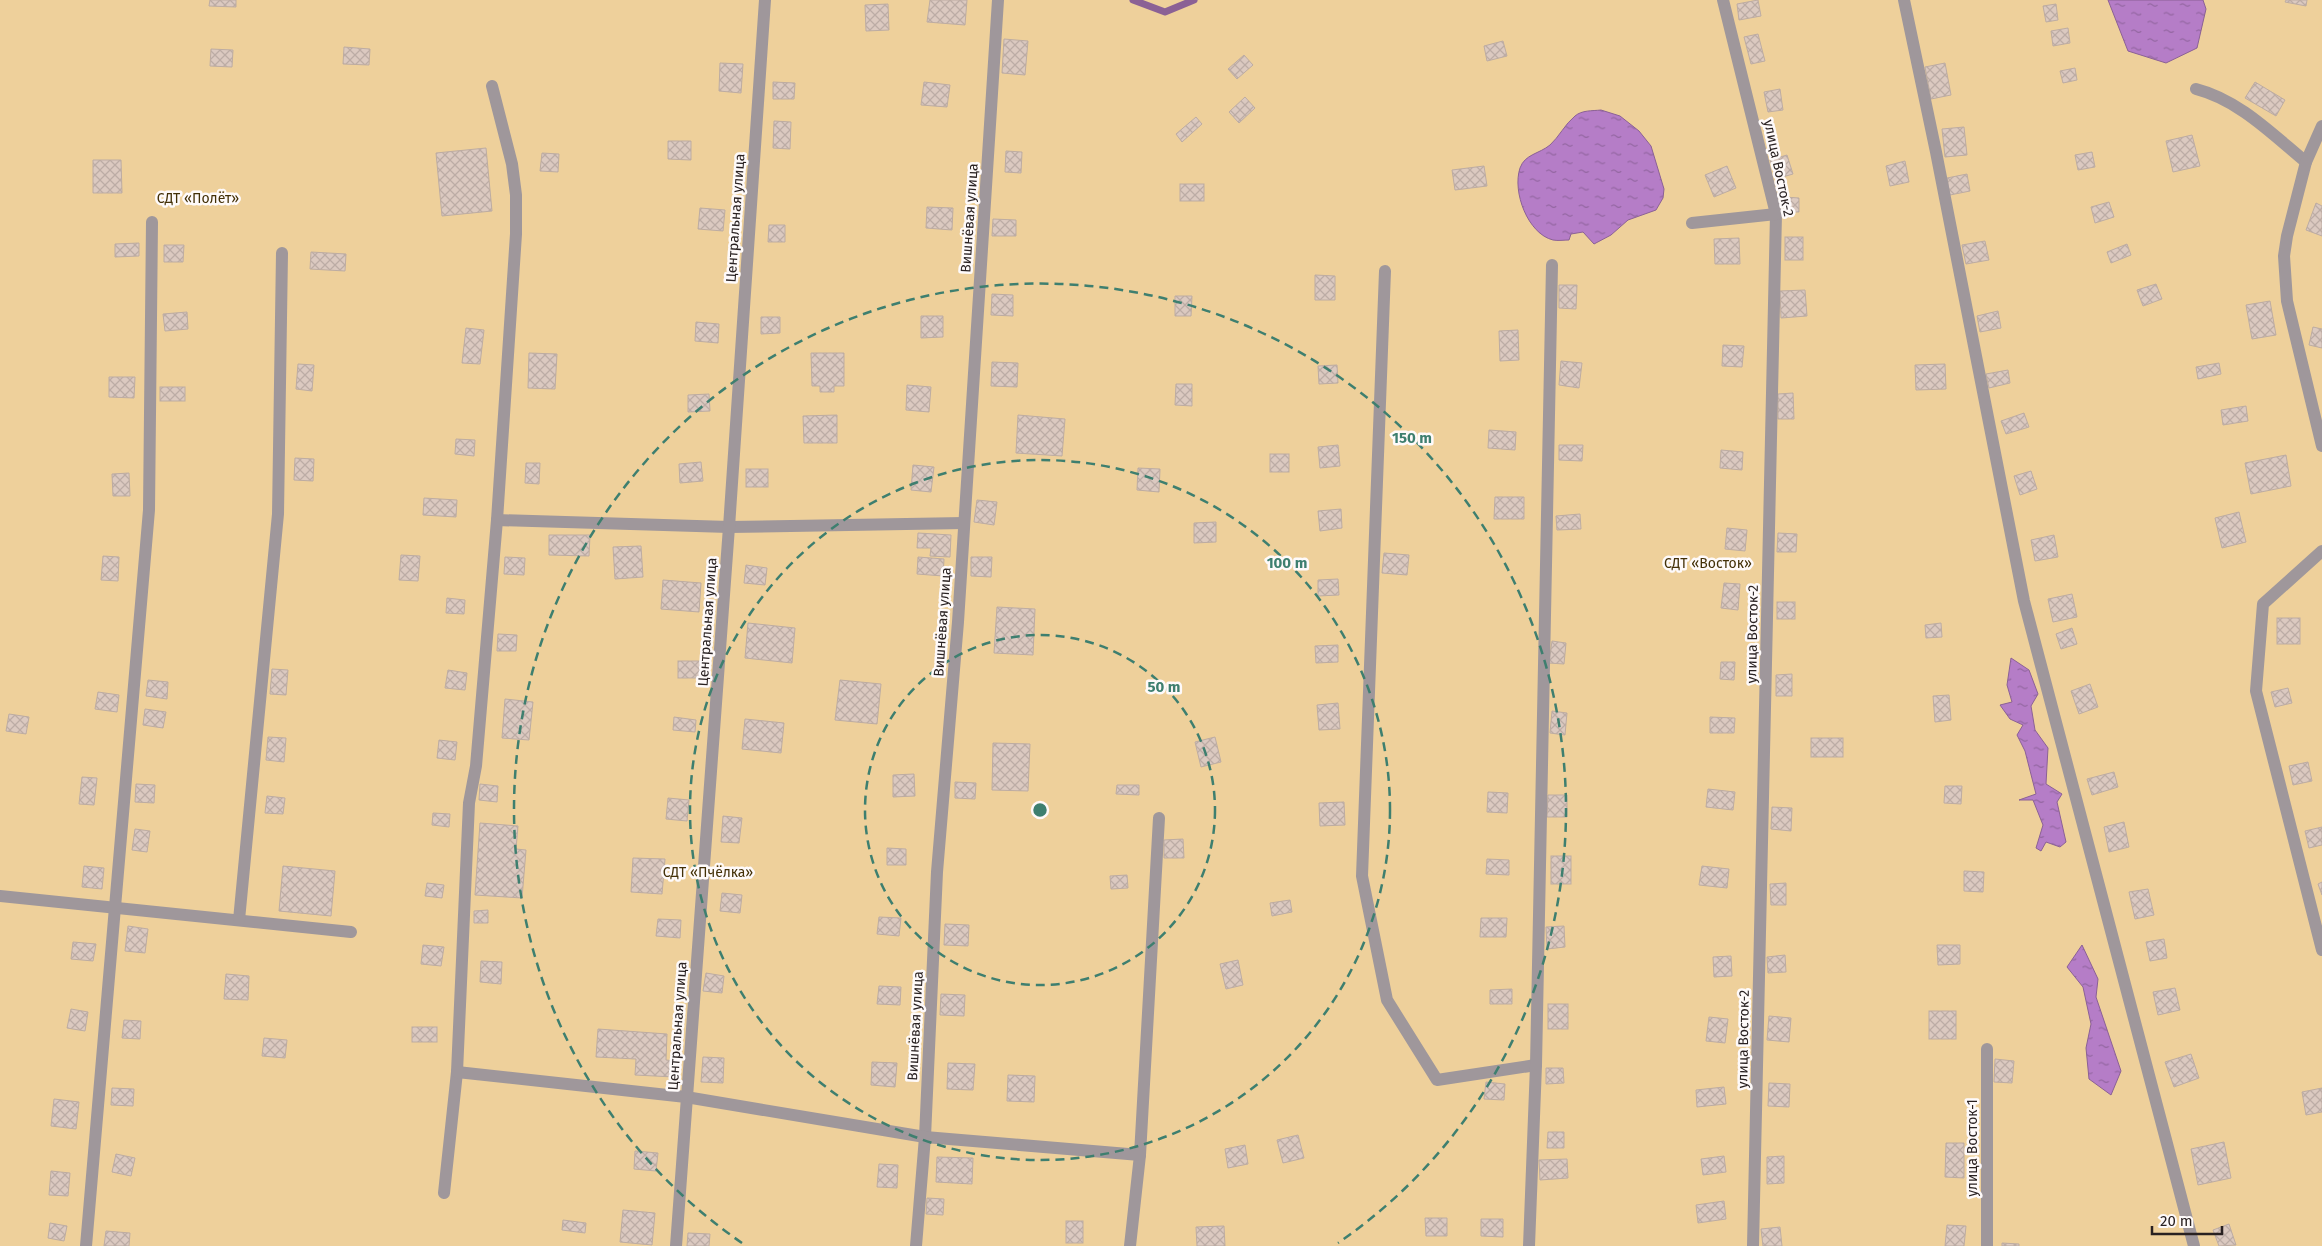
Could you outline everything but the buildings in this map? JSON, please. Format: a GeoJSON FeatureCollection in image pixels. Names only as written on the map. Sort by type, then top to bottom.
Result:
{"type":"FeatureCollection","features":[{"type":"Feature","properties":{"kind":"street","name":"Центральная улица"},"geometry":{"type":"LineString","coordinates":[[676,1246],[729,527],[765,0]]}},
{"type":"Feature","properties":{"kind":"street","name":"Вишнёвая улица"},"geometry":{"type":"LineString","coordinates":[[916,1246],[924,1137],[938,872],[964,522],[998,0]]}},
{"type":"Feature","properties":{"kind":"street","name":"улица Восток-2"},"geometry":{"type":"LineString","coordinates":[[1723,0],[1776,214],[1753,1246]]}},
{"type":"Feature","properties":{"kind":"street"},"geometry":{"type":"LineString","coordinates":[[1904,0],[1936,152],[2024,602],[2194,1246]]}},
{"type":"Feature","properties":{"kind":"street"},"geometry":{"type":"LineString","coordinates":[[444,1193],[457,1072],[469,803],[476,766],[497,520],[516,244],[516,195],[509,144],[492,86]]}},
{"type":"Feature","properties":{"kind":"street"},"geometry":{"type":"LineString","coordinates":[[2196,89],[2208,92],[2237,107],[2306,162]]}},
{"type":"Feature","properties":{"kind":"street"},"geometry":{"type":"LineString","coordinates":[[2322,126],[2306,162],[2287,236],[2284,275],[2287,301],[2322,446]]}},
{"type":"Feature","properties":{"kind":"street"},"geometry":{"type":"LineString","coordinates":[[1692,223],[1776,214]]}},
{"type":"Feature","properties":{"kind":"street"},"geometry":{"type":"LineString","coordinates":[[86,1246],[149,510],[152,222]]}},
{"type":"Feature","properties":{"kind":"street"},"geometry":{"type":"LineString","coordinates":[[239,920],[278,514],[282,253]]}},
{"type":"Feature","properties":{"kind":"street"},"geometry":{"type":"LineString","coordinates":[[1530,1246],[1536,1065],[1552,265]]}},
{"type":"Feature","properties":{"kind":"street"},"geometry":{"type":"LineString","coordinates":[[1385,271],[1362,876],[1387,1000],[1438,1080],[1536,1065]]}},
{"type":"Feature","properties":{"kind":"street"},"geometry":{"type":"LineString","coordinates":[[497,520],[729,527],[964,522]]}},
{"type":"Feature","properties":{"kind":"street"},"geometry":{"type":"LineString","coordinates":[[2322,551],[2263,604],[2256,691],[2322,950]]}},
{"type":"Feature","properties":{"kind":"street"},"geometry":{"type":"LineString","coordinates":[[1130,1246],[1140,1155],[1159,818]]}},
{"type":"Feature","properties":{"kind":"street"},"geometry":{"type":"LineString","coordinates":[[0,896],[351,932]]}},
{"type":"Feature","properties":{"kind":"street","name":"улица Восток-1"},"geometry":{"type":"LineString","coordinates":[[1987,1246],[1988,1049]]}},
{"type":"Feature","properties":{"kind":"street"},"geometry":{"type":"LineString","coordinates":[[457,1072],[686,1097],[924,1137],[1140,1155]]}},
{"type":"Feature","properties":{"kind":"green space"},"geometry":{"type":"Polygon","coordinates":[[[0,0],[2322,0],[2322,1246],[0,1246],[0,0]]]}},
{"type":"Feature","properties":{"kind":"water"},"geometry":{"type":"Polygon","coordinates":[[[2108,0],[2203,0],[2206,9],[2197,48],[2166,63],[2128,51],[2108,0]]]}},
{"type":"Feature","properties":{"kind":"water"},"geometry":{"type":"Polygon","coordinates":[[[1601,110],[1620,116],[1639,131],[1651,146],[1664,189],[1663,198],[1656,210],[1628,220],[1611,235],[1594,244],[1583,232],[1571,234],[1569,240],[1553,240],[1536,230],[1524,211],[1518,189],[1520,168],[1525,160],[1550,145],[1575,116],[1584,112],[1601,110]]]}},
{"type":"Feature","properties":{"kind":"water"},"geometry":{"type":"Polygon","coordinates":[[[2011,658],[2029,670],[2038,694],[2031,706],[2035,730],[2048,748],[2046,784],[2062,794],[2057,802],[2066,842],[2060,847],[2046,842],[2041,851],[2036,848],[2043,825],[2033,800],[2019,800],[2036,794],[2025,751],[2017,735],[2023,725],[2010,719],[2000,705],[2012,702],[2007,685],[2011,658]]]}},
{"type":"Feature","properties":{"kind":"water"},"geometry":{"type":"Polygon","coordinates":[[[2082,945],[2098,979],[2096,997],[2121,1071],[2111,1095],[2089,1079],[2086,1048],[2091,1024],[2083,987],[2067,967],[2082,945]]]}},
{"type":"Feature","properties":{"kind":"waterway"},"geometry":{"type":"LineString","coordinates":[[1133,0],[1165,12],[1194,0]]}},
{"type":"Feature","properties":{"kind":"park label","name":"СДТ «Полёт»"},"geometry":{"type":"Point","coordinates":[198,198]}},
{"type":"Feature","properties":{"kind":"park label","name":"СДТ «Восток»"},"geometry":{"type":"Point","coordinates":[1708,563]}},
{"type":"Feature","properties":{"kind":"park label","name":"СДТ «Пчёлка»"},"geometry":{"type":"Point","coordinates":[708,872]}}]}
